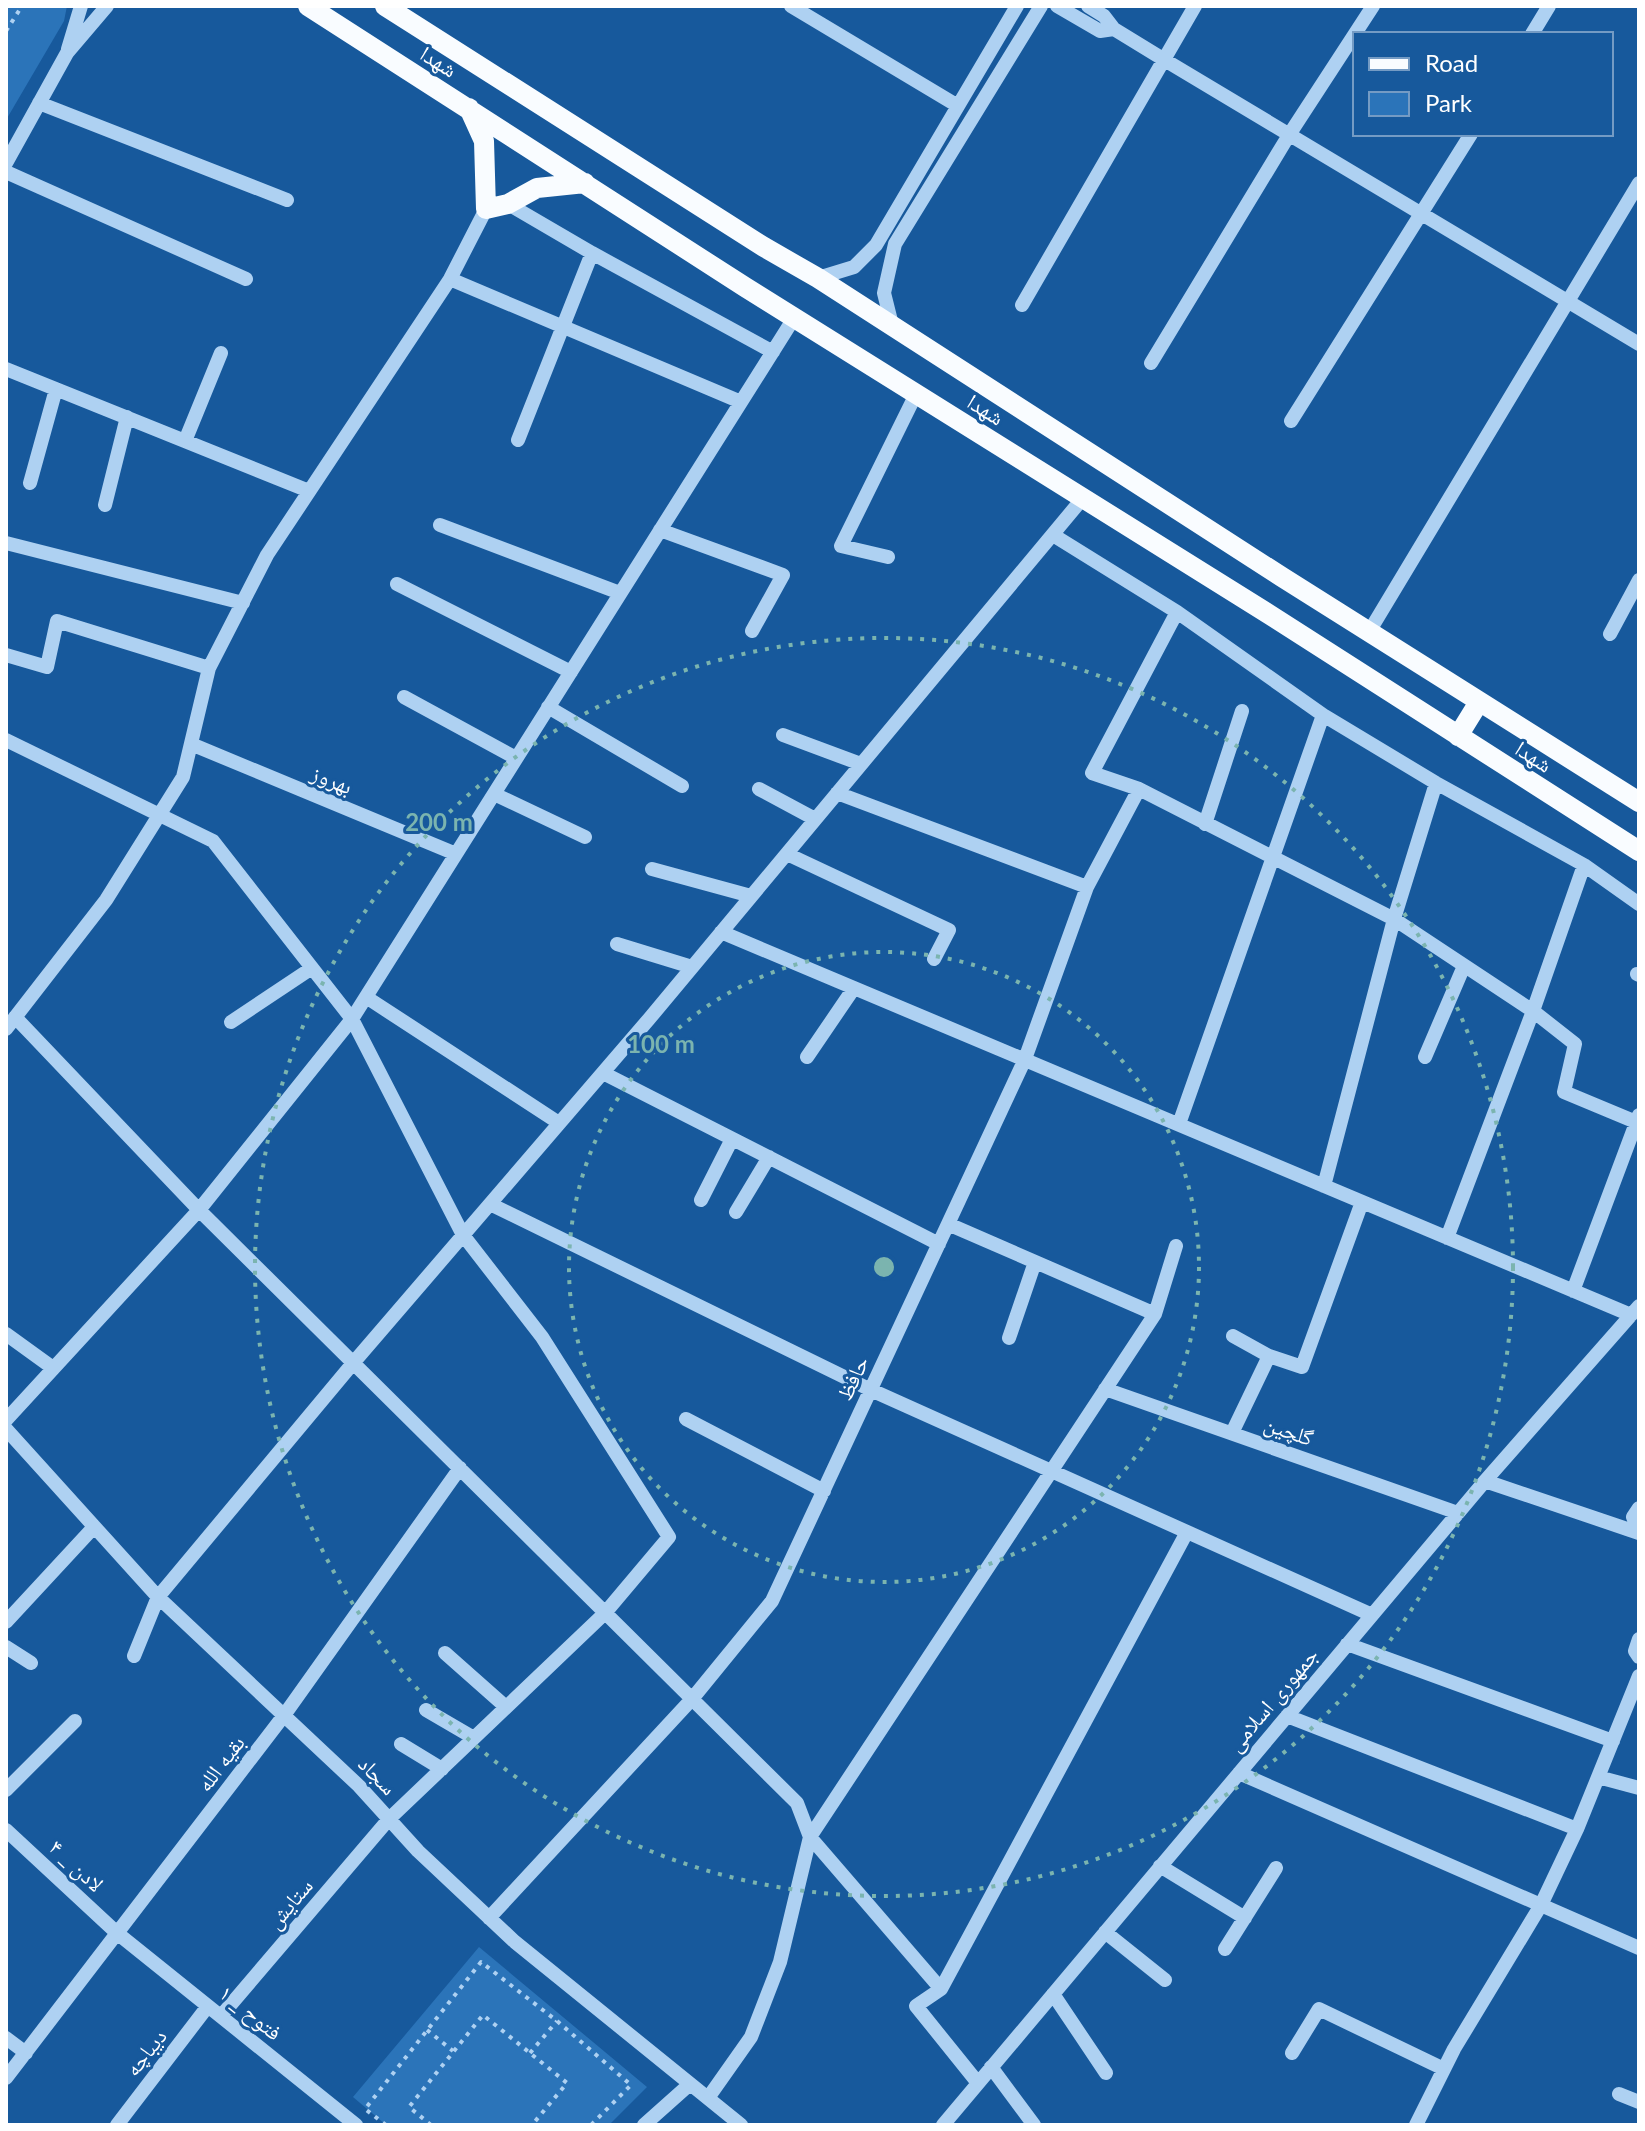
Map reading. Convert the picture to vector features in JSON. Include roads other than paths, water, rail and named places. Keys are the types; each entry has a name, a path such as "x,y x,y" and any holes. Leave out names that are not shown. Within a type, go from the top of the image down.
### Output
{"main road":[{"name":"شهدا","path":"308,6 794,318 1639,851"},
{"name":"شهدا","path":"385,6 818,278 1639,802"},
{"path":"469,108 484,141 486,209 508,204 537,188 585,183"},
{"path":"1458,736 1479,702"}],"street":[{"path":"67,53 81,6"},
{"path":"6,163 67,53 107,6"},
{"path":"791,6 808,10 958,106"},
{"path":"818,278 854,267 876,245 1017,6"},
{"path":"892,325 884,293 895,244 1041,6"},
{"path":"1057,6 1100,31 1114,29"},
{"path":"1088,6 1104,16 1114,29 1639,344"},
{"path":"1022,305 1195,6"},
{"path":"1356,32 1373,6"},
{"path":"1533,32 1549,6"},
{"path":"1151,363 1289,135 1353,37"},
{"path":"39,103 287,200"},
{"path":"947,125 963,133"},
{"path":"1291,421 1470,136"},
{"path":"6,172 246,279"},
{"path":"1369,632 1639,183"},
{"path":"508,204 773,352"},
{"path":"486,209 450,279 267,555 209,668 183,777 106,900 10,1023 797,1803 810,1837 941,1989"},
{"path":"518,440 592,253"},
{"path":"450,279 741,402"},
{"path":"6,1420 199,1210 352,1019 794,318"},
{"path":"185,441 221,353"},
{"path":"6,369 309,491"},
{"path":"30,483 56,389"},
{"path":"888,557 841,546 916,394"},
{"path":"105,505 127,417"},
{"path":"134,1656 158,1597 354,1362 603,1073 1083,498"},
{"path":"440,525 620,593"},
{"path":"660,530 783,575 752,631"},
{"path":"1053,535 1177,612 1323,715 1436,783 1584,865 1639,904"},
{"path":"6,543 243,603"},
{"path":"1610,634 1639,580"},
{"path":"397,584 571,672"},
{"path":"1177,612 1092,773 1139,789 1394,919 1533,1011 1575,1044 1564,1092 1638,1119 1573,1291"},
{"path":"6,655 47,667 57,621 209,668"},
{"path":"404,697 516,758"},
{"path":"548,707 682,786"},
{"path":"1205,824 1242,711"},
{"path":"1179,1124 1323,715"},
{"path":"783,735 861,764"},
{"path":"6,740 213,841 352,1019 463,1235"},
{"name":"بهروز","path":"191,744 456,854"},
{"path":"1324,1186 1394,919 1436,783"},
{"path":"759,789 815,819"},
{"name":"حافظ","path":"489,1918 692,1699 772,1601 1025,1059 1087,887 1139,789"},
{"path":"837,793 1087,887"},
{"path":"494,794 585,837"},
{"path":"787,854 949,930 934,959"},
{"path":"1447,1238 1533,1011 1584,865"},
{"path":"652,869 751,896"},
{"path":"721,932 1573,1291 1635,1311"},
{"path":"617,944 692,967"},
{"path":"1425,1057 1464,966"},
{"path":"231,1022 312,968"},
{"path":"807,1057 854,988"},
{"path":"366,997 559,1123"},
{"path":"603,1073 939,1244"},
{"path":"701,1200 732,1139"},
{"path":"736,1212 769,1157"},
{"path":"1233,1336 1269,1356 1302,1367 1362,1202"},
{"path":"490,1204 871,1390 1372,1615"},
{"path":"948,1224 1155,1314"},
{"name":"ستایش","path":"221,2016 389,1819 605,1613 669,1537 542,1337 463,1235"},
{"path":"708,2098 751,2037 780,1962 810,1837 1155,1314 1176,1246"},
{"path":"1009,1338 1035,1262"},
{"name":"جمهوری اسلامی","path":"943,2125 1485,1481 1635,1311"},
{"path":"6,1334 53,1368"},
{"path":"1232,1433 1269,1356"},
{"name":"گلچین","path":"1105,1389 1458,1513"},
{"path":"686,1419 824,1491"},
{"name":"سجاد","path":"6,1429 158,1597 359,1786 418,1851 515,1942 741,2125"},
{"name":"بقیه الله","path":"6,2078 285,1714 460,1468"},
{"path":"1485,1481 1639,1531"},
{"path":"1639,1508 1633,1517 1639,1531"},
{"path":"6,1622 94,1527"},
{"path":"978,2083 916,2006 941,1989 1187,1532"},
{"path":"1639,1639 1635,1651 1639,1657"},
{"path":"1347,1644 1613,1741"},
{"path":"6,1647 31,1663"},
{"path":"445,1653 506,1707"},
{"path":"1416,2125 1444,2069 1541,1905 1577,1829 1637,1686"},
{"path":"426,1710 474,1738"},
{"path":"1287,1716 1577,1829"},
{"path":"6,1790 75,1721"},
{"path":"401,1744 442,1769"},
{"path":"1239,1773 1639,1948"},
{"path":"1598,1777 1639,1788"},
{"name":"لادن _ ۴","path":"6,1830 117,1933"},
{"path":"1160,1866 1245,1918"},
{"path":"1225,1949 1276,1868"},
{"path":"1105,1932 1165,1980"},
{"name":"فتوح _ ۱","path":"117,1933 349,2123"},
{"path":"1053,1994 1106,2073"},
{"name":"دیباچه","path":"117,2125 208,2006"},
{"path":"1292,2053 1319,2009 1444,2069"},
{"path":"6,2038 26,2053"},
{"path":"991,2067 1034,2125"},
{"path":"644,2125 690,2084"},
{"path":"1619,2094 1639,2102"}]}
